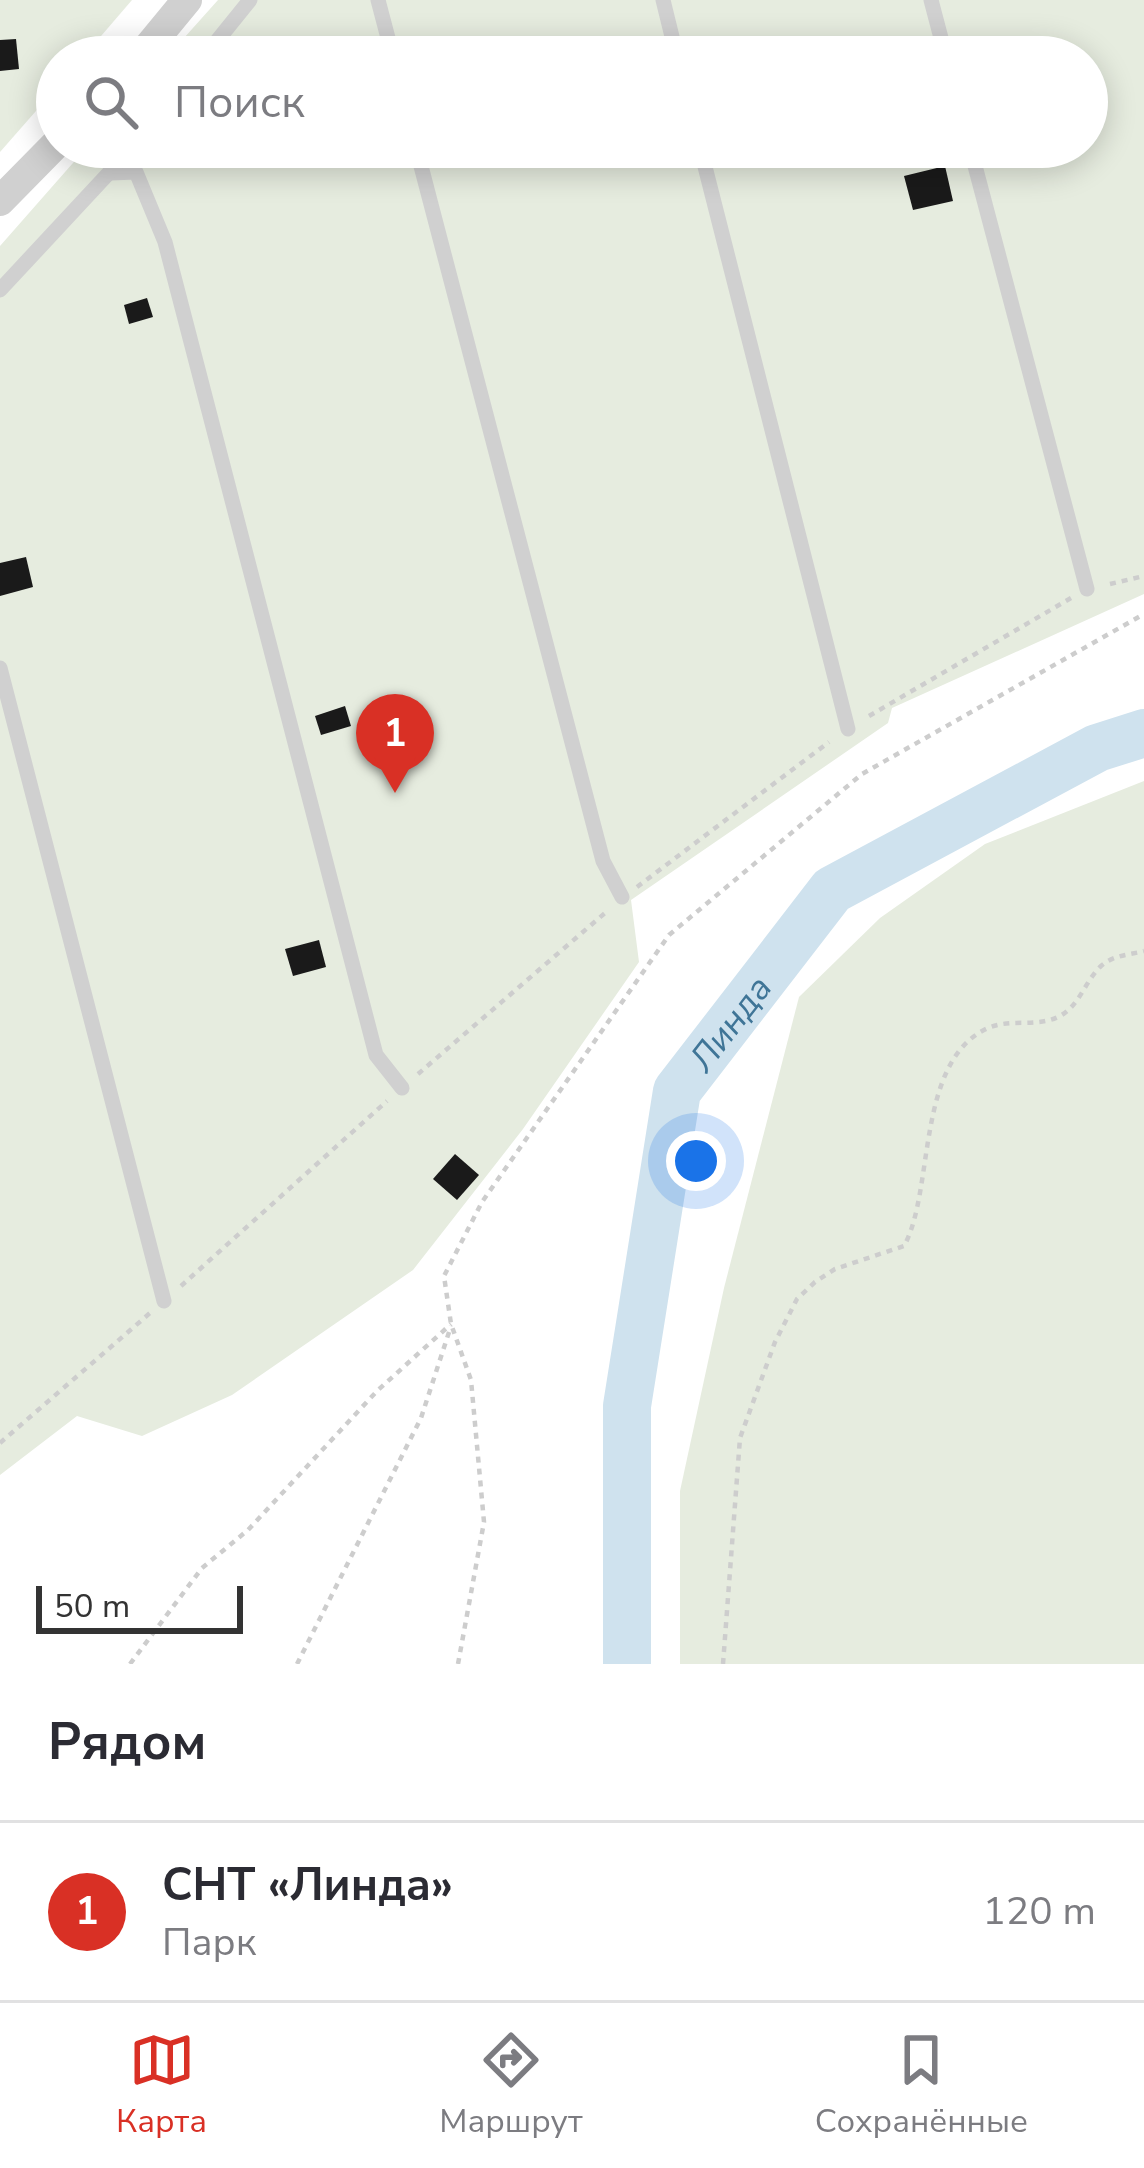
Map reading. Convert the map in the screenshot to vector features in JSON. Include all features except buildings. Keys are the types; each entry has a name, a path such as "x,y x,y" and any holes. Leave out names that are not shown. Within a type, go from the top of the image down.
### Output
{"street":[{"path":"158,36 188,0"},
{"path":"0,201 36,164"}],"lane":[{"path":"221,36 250,0"},
{"path":"378,0 387,36"},
{"path":"663,0 672,36"},
{"path":"931,0 940,36"},
{"path":"0,290 116,168"},
{"path":"422,168 603,861 622,898"},
{"path":"705,168 848,728"},
{"path":"976,168 1087,589"},
{"path":"112,173 136,172 165,242 376,1054 402,1088"},
{"path":"0,668 164,1301"}],"path":[{"path":"0,1443 622,898 848,728 1087,589 1144,576"},
{"path":"458,1664 484,1522 472,1380 451,1324 444,1276 482,1202 669,935 862,773 1144,614"},
{"path":"723,1664 740,1438 775,1342 797,1299 835,1269 904,1246 914,1225 922,1158 942,1083 979,1035 988,1028 1032,1025 1067,1012 1100,967 1144,951"},
{"path":"130,1664 202,1568 248,1530 377,1391 451,1324"},
{"path":"296,1664 421,1418 451,1324"}],"shaded area":[{"path":"0,0 132,0 101,36 36,36 36,111 0,152"},
{"path":"218,0 1144,0 1144,594 892,708 888,723 631,900 639,962 523,1129 413,1270 232,1395 142,1436 77,1416 0,1475 0,246 69,168 1108,168 1108,36 186,36"},
{"path":"1144,781 1144,1664 680,1664 680,1491 724,1288 799,997 880,918 985,844"}],"waterway":[{"name":"Линда","path":"627,1664 627,1406 677,1091 832,890 1097,748 1144,733"}],"place":[{"name":"СНТ «Линда»","path":"395,793"}]}
